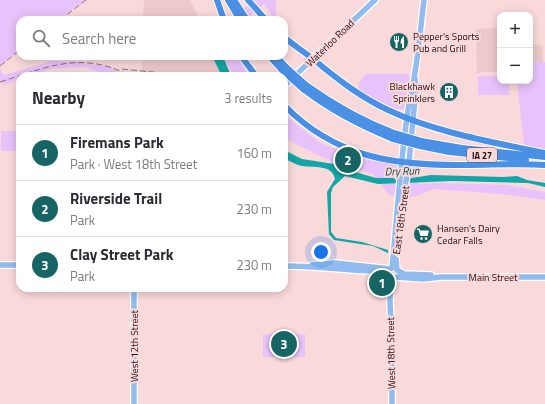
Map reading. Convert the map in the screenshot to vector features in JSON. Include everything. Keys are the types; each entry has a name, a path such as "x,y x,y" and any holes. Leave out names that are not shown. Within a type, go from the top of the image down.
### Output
{"highway":[{"path":"217,0 223,16"},
{"path":"228,0 238,16"},
{"path":"234,0 244,16"},
{"path":"248,0 262,16"},
{"path":"288,40 331,74 368,100 387,110 443,130 489,143 545,153"},
{"path":"244,60 253,72"},
{"name":"IA 27","path":"274,60 288,72"},
{"name":"IA 27","path":"278,60 284,69"},
{"name":"IA 27","path":"288,72 305,87 349,113 394,136 455,152 545,164"},
{"path":"288,108 312,129 339,145 370,156 406,162 452,165 519,163 545,164"},
{"name":"IA 27","path":"420,144 545,157"}],"main road":[{"name":"Waterloo Road","path":"288,82 375,0"},
{"name":"East 18th Street","path":"402,191 407,173 407,118 411,88 415,74 424,0"},
{"name":"East 18th Street","path":"394,269 402,191 401,173 406,162 413,120 416,89 415,74"},
{"name":"Main Street","path":"288,266 336,263 394,269 404,274 441,277"},
{"path":"0,265 16,265"},
{"name":"Main Street","path":"306,266 371,271 388,275"},
{"path":"394,269 398,274 396,278 392,279 388,275 388,271 394,269"},
{"name":"West 18th Street","path":"388,275 392,334 392,404"},
{"name":"Main Street","path":"396,278 545,277"},
{"name":"West 18th Street","path":"391,302 393,282 396,278"},
{"name":"West 12th Street","path":"134,292 134,404"}],"shaded area":[{"path":"0,0 85,0 64,16 16,16 16,53 0,66"},
{"path":"144,0 190,0 197,14 197,16 143,16"},
{"path":"254,0 276,0 276,16 272,16 264,4 250,16 235,16"},
{"path":"497,28 497,72 482,72 477,74 476,29"},
{"path":"533,44 543,46 543,62 533,62"},
{"path":"142,60 215,60 221,72 144,72"},
{"path":"226,60 239,60 247,72 231,72"},
{"path":"51,61 79,62 111,67 117,72 101,72 84,67 51,69 42,72 16,72 16,80 4,85 0,80 0,69 4,75"},
{"path":"533,62 545,62 545,151 524,147 517,84 533,84"},
{"path":"366,74 409,74 410,78 405,109 394,110 358,90 360,81"},
{"path":"478,76 497,76 497,84 509,84 509,95 478,95"},
{"path":"288,118 321,143 357,158 393,164 420,166 418,184 437,183 507,185 545,192 545,200 500,194 435,189 412,197 389,195 373,174 332,162 288,140"},
{"path":"1,131 16,131 16,151 1,151"},
{"path":"263,334 305,334 305,357 263,357"}],"water":[{"path":"214,60 225,60 229,72 220,72"},
{"path":"288,152 302,159 334,164 348,170 376,178 412,178 431,175 517,176 527,180 545,183 545,187 528,183 453,181 378,184 345,176 333,187 331,193 331,232 336,238 362,242 388,250 388,253 373,246 334,240 329,234 327,192 335,179 333,174 326,169 302,166 288,160"}],"railway":[{"path":"65,16 86,0"},
{"path":"0,66 16,53"},
{"path":"31,72 65,64 81,63 96,64 113,68 122,72"},
{"path":"122,69 152,72"},
{"path":"0,82 16,77"}],"place":[{"name":"Pepper's Sports Pub and Grill","path":"399,42"},
{"name":"Blackhawk Sprinklers","path":"449,92"},
{"name":"Riverside Trail","path":"348,160"},
{"name":"Hansen's Dairy Cedar Falls","path":"423,234"},
{"name":"Firemans Park","path":"382,283"},
{"name":"Clay Street Park","path":"284,344"}],"water label":[{"name":"Dry Run","path":"402,171"}]}
